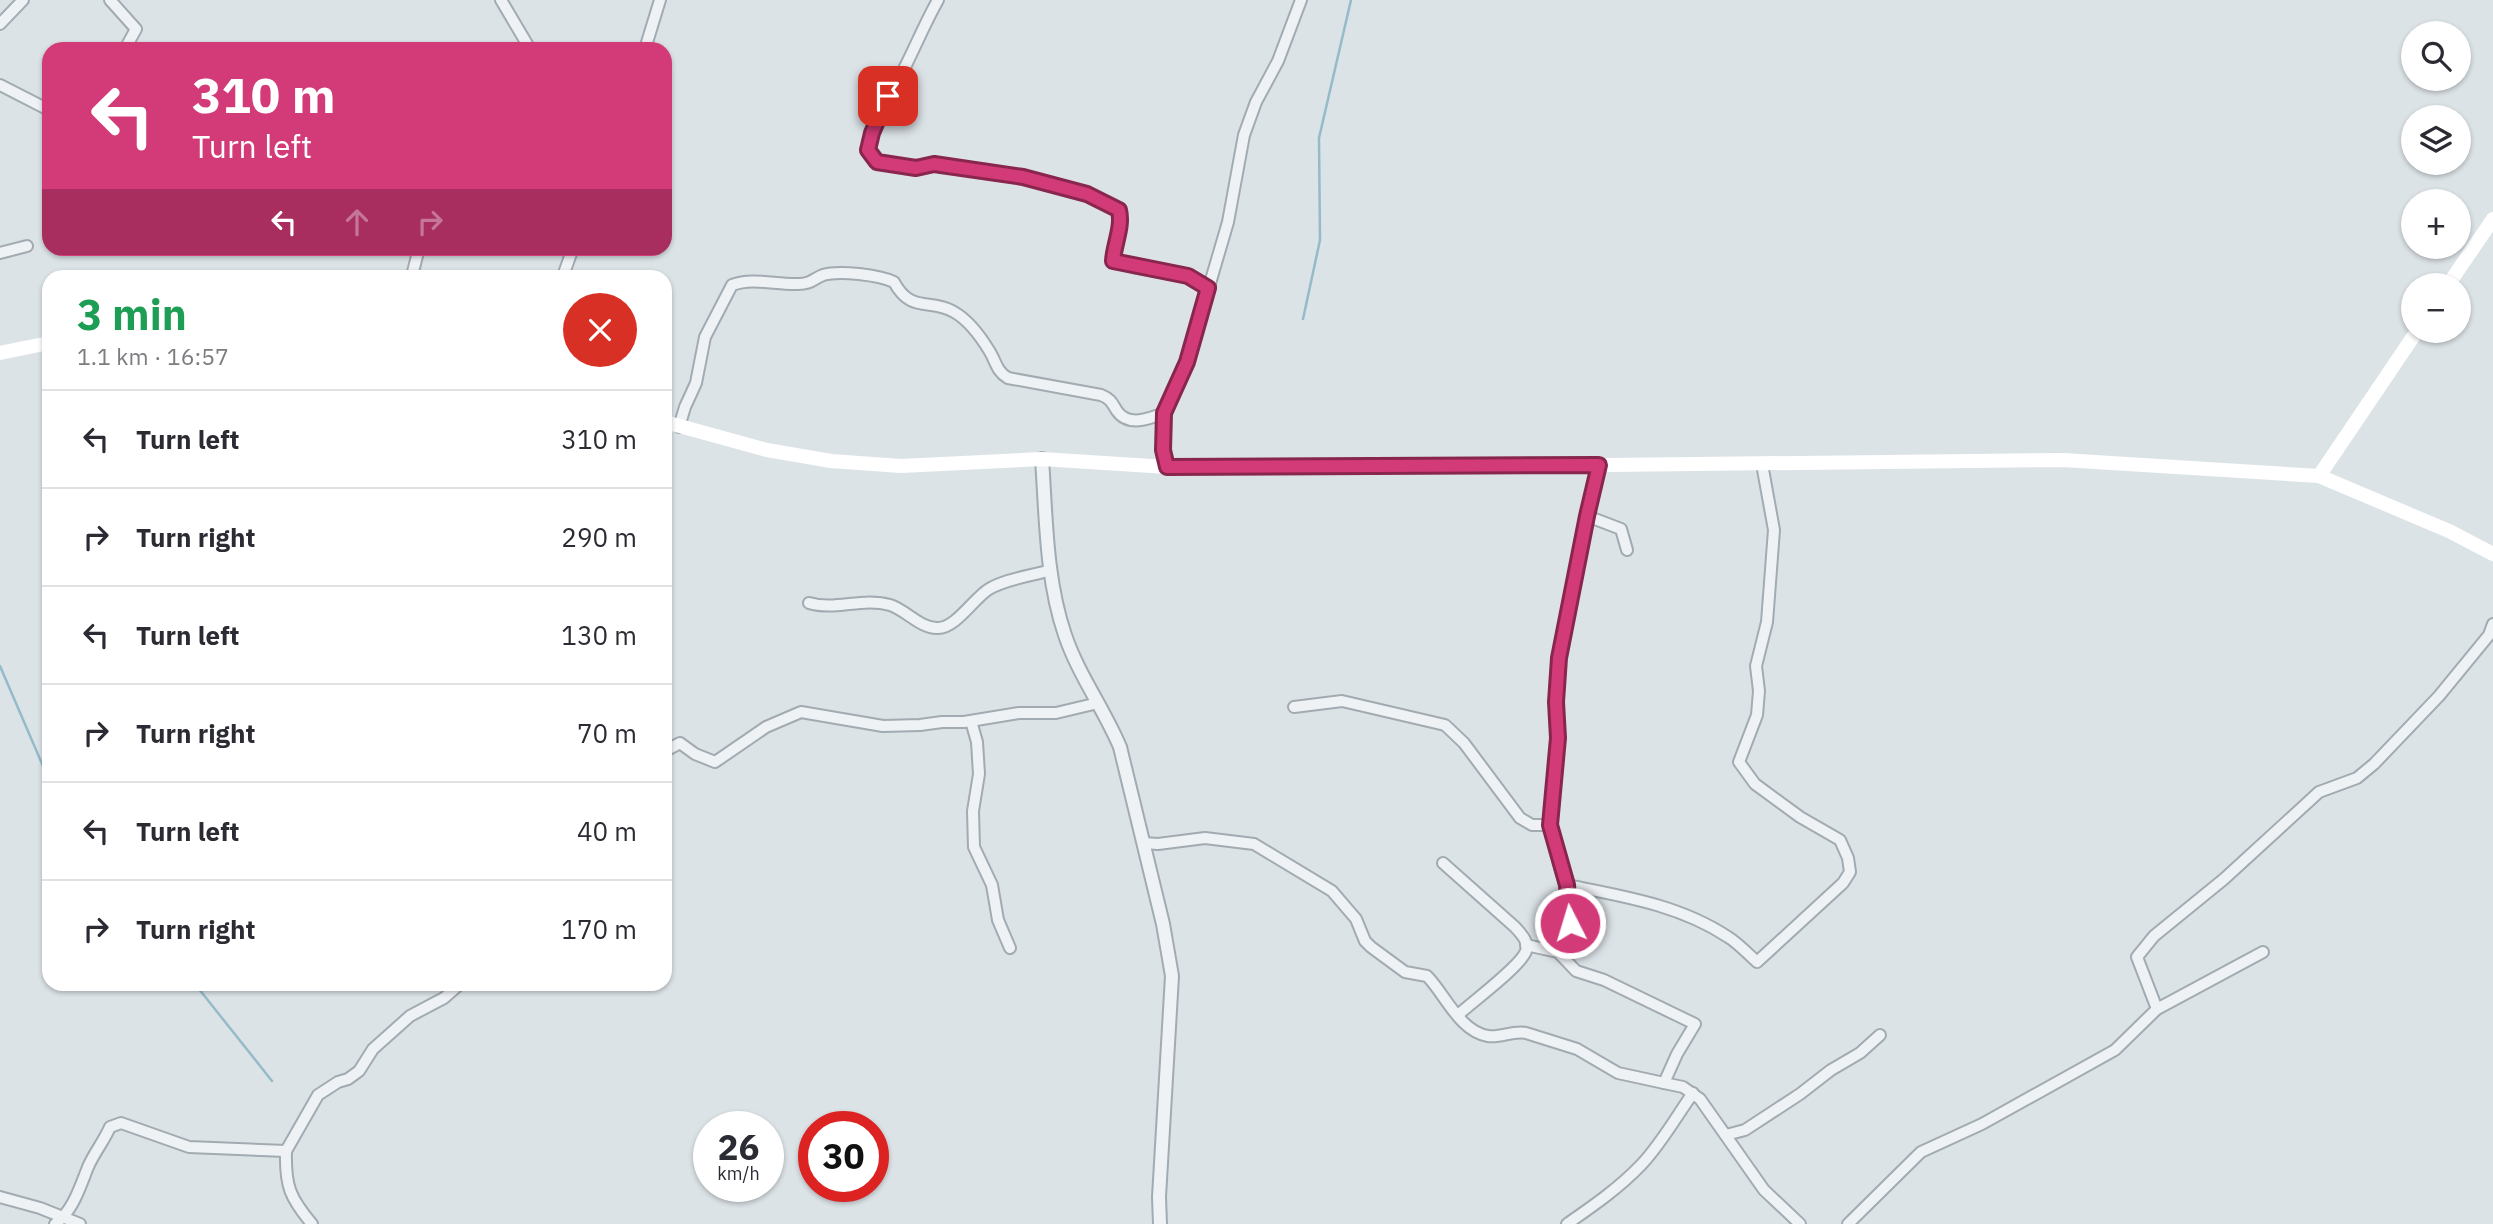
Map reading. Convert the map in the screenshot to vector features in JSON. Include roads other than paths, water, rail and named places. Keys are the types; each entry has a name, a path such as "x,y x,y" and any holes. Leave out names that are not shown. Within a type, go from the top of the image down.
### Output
{"main road":[{"path":"2456,273 2493,219"},
{"path":"2319,476 2409,343"},
{"path":"0,353 42,344"},
{"path":"672,425 767,450 831,461 901,466 1042,459 1167,467 2063,460 2319,476 2449,531 2493,554"}],"street":[{"path":"0,24 23,0"},
{"path":"110,0 136,29 129,42"},
{"path":"501,0 526,42"},
{"path":"647,42 660,0"},
{"path":"939,0 888,96 872,133 868,150 877,162 916,168 934,164 1023,177 1087,194 1119,210 1122,221 1114,241 1113,261 1188,276 1208,288"},
{"path":"1167,467 1163,450 1164,413 1187,362 1228,222 1244,135 1256,102 1278,61 1301,0"},
{"path":"0,85 42,106"},
{"path":"0,253 27,246"},
{"path":"672,425 685,407 696,383 705,337 732,285 742,281 811,283 824,275 866,274 894,282 903,296 922,305 952,310 976,331 999,372 1008,378 1101,395 1112,401 1123,418 1135,421 1164,413"},
{"path":"1042,459 1051,570 1065,636 1098,703 1109,719 1120,747 1163,924 1172,976 1159,1197 1160,1224"},
{"path":"1567,885 1647,900 1729,937 1757,962 1810,915 1843,883 1850,872 1848,858 1840,840 1800,817 1755,784 1740,762 1757,715 1759,691 1756,666 1767,622 1774,530 1762,464"},
{"path":"1558,952 1570,923 1567,885 1550,825 1558,738 1556,702 1559,658 1599,465"},
{"path":"1587,516 1621,529 1627,550"},
{"path":"809,603 829,607 852,602 891,605 929,627 940,629 957,619 989,589 1005,581 1027,578 1051,570"},
{"path":"2157,1009 2137,957 2154,936 2224,879 2319,792 2357,778 2374,764 2439,696 2490,635 2493,624"},
{"path":"1294,707 1342,701 1445,724 1464,743 1520,818 1532,825 1550,825"},
{"path":"672,747 680,743 695,754 715,762 766,727 801,712 883,726 920,725 971,721 1019,713 1056,713 1098,703"},
{"path":"971,721 977,741 979,774 973,810 974,846 992,885 998,920 1010,948"},
{"path":"1143,843 1158,844 1205,838 1254,844 1332,891 1356,919 1364,941 1405,972 1427,976 1458,1015 1475,1031 1494,1036 1519,1031 1577,1049 1618,1073 1683,1087 1700,1098 1764,1190 1800,1224"},
{"path":"1443,863 1515,927 1524,937 1526,944 1521,958 1458,1015"},
{"path":"1526,944 1558,952 1576,971 1604,980 1695,1024 1664,1083"},
{"path":"1848,1224 1921,1152 1982,1124 2115,1049 2157,1009 2263,952"},
{"path":"312,1224 294,1200 287,1185 286,1151 318,1095 359,1071 373,1049 410,1016 452,991"},
{"path":"1726,1135 1745,1130 1860,1053 1880,1035"},
{"path":"1567,1224 1619,1186 1640,1165 1693,1093"},
{"path":"55,1224 65,1217 110,1127 121,1123 189,1147 286,1151"},
{"path":"0,1197 80,1224"}],"waterway":[{"path":"1303,319 1320,240 1319,138 1351,0"},
{"path":"0,666 42,764"},
{"path":"201,991 272,1081"}]}
